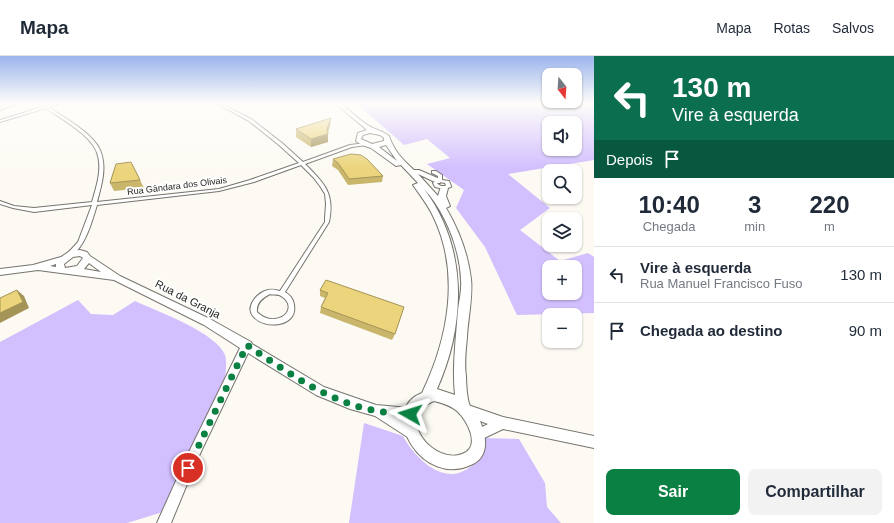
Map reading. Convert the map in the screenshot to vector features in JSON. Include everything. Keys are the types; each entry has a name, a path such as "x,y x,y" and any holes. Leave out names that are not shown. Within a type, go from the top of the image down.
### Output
{"main road":[{"path":"355,125 359,137 394,162 424,193 439,219 450,250 454,284 449,336 440,369 427,396"},
{"path":"362,125 387,137 387,142 399,159 429,189 450,222"},
{"path":"359,137 374,131"},
{"path":"369,145 380,145 387,142"},
{"path":"399,159 423,174 439,180"},
{"path":"444,188 442,196 462,256 466,280 459,372 465,409 475,423 478,435 478,444 471,457 465,461 448,463 440,461 427,453 417,443 413,434 410,414 416,402 427,396 445,396 465,409 503,423 594,442"},
{"path":"33,268 77,253 86,256 85,264 72,271"},
{"name":"Rua da Granja","path":"86,256 117,278 207,322 247,345 320,391 350,403 376,411"},
{"path":"0,272 33,268 61,269 60,264 66,257"},
{"name":"Rua da Granja","path":"61,269 117,278"},
{"path":"164,523 193,456 247,345"},
{"path":"376,411 410,414"},
{"path":"376,411 413,434"},
{"path":"478,435 503,423"}],"street":[{"path":"66,257 81,242 102,174 101,153 86,136 71,125"},
{"path":"256,125 302,163 323,186 327,194 329,212 327,222 282,293"},
{"name":"Rua Gândara dos Olivais","path":"351,146 359,137"},
{"name":"Rua Gândara dos Olivais","path":"0,202 14,207 34,210 219,190 252,181 351,146 369,145"},
{"path":"434,172 440,176 435,185 444,188"},
{"path":"81,242 86,256"},
{"path":"269,292 282,293 292,305 292,310 286,319 281,322 268,323 257,318 253,308 258,298 269,292"}],"shaded area":[{"path":"381,125 542,125 542,156 582,156 582,125 594,125 594,160 569,164 542,164 542,168 508,174 542,202 542,204 545,204 550,208 542,212 542,214 520,230 542,247 542,252 548,252 559,260 542,260 542,300 582,300 582,260 564,260 588,253 594,257 594,313 582,313 582,308 542,308 542,314 517,315 485,247 456,208 464,190 427,164 450,158 427,139 404,145"},
{"path":"78,300 91,314 113,315 135,301 199,331 210,338 225,355 225,377 163,512 127,523 0,523 0,342"},
{"path":"364,423 403,436 417,456 430,467 438,471 453,474 463,471 478,461 484,438 519,439 545,483 547,507 561,523 349,523"}],"building":[{"path":"309,125 329,125 327,129 328,134 311,139 296,129"},
{"path":"351,154 361,155 367,159 383,176 349,179 338,163 333,159"},
{"path":"131,162 140,180 110,183 116,164"},
{"path":"326,280 404,307 395,334 321,307 328,293 320,290"},
{"path":"17,290 23,302 0,313 0,298"}],"route":[{"path":"188,468 247,345 310,385 330,395 376,411 410,414"}]}
